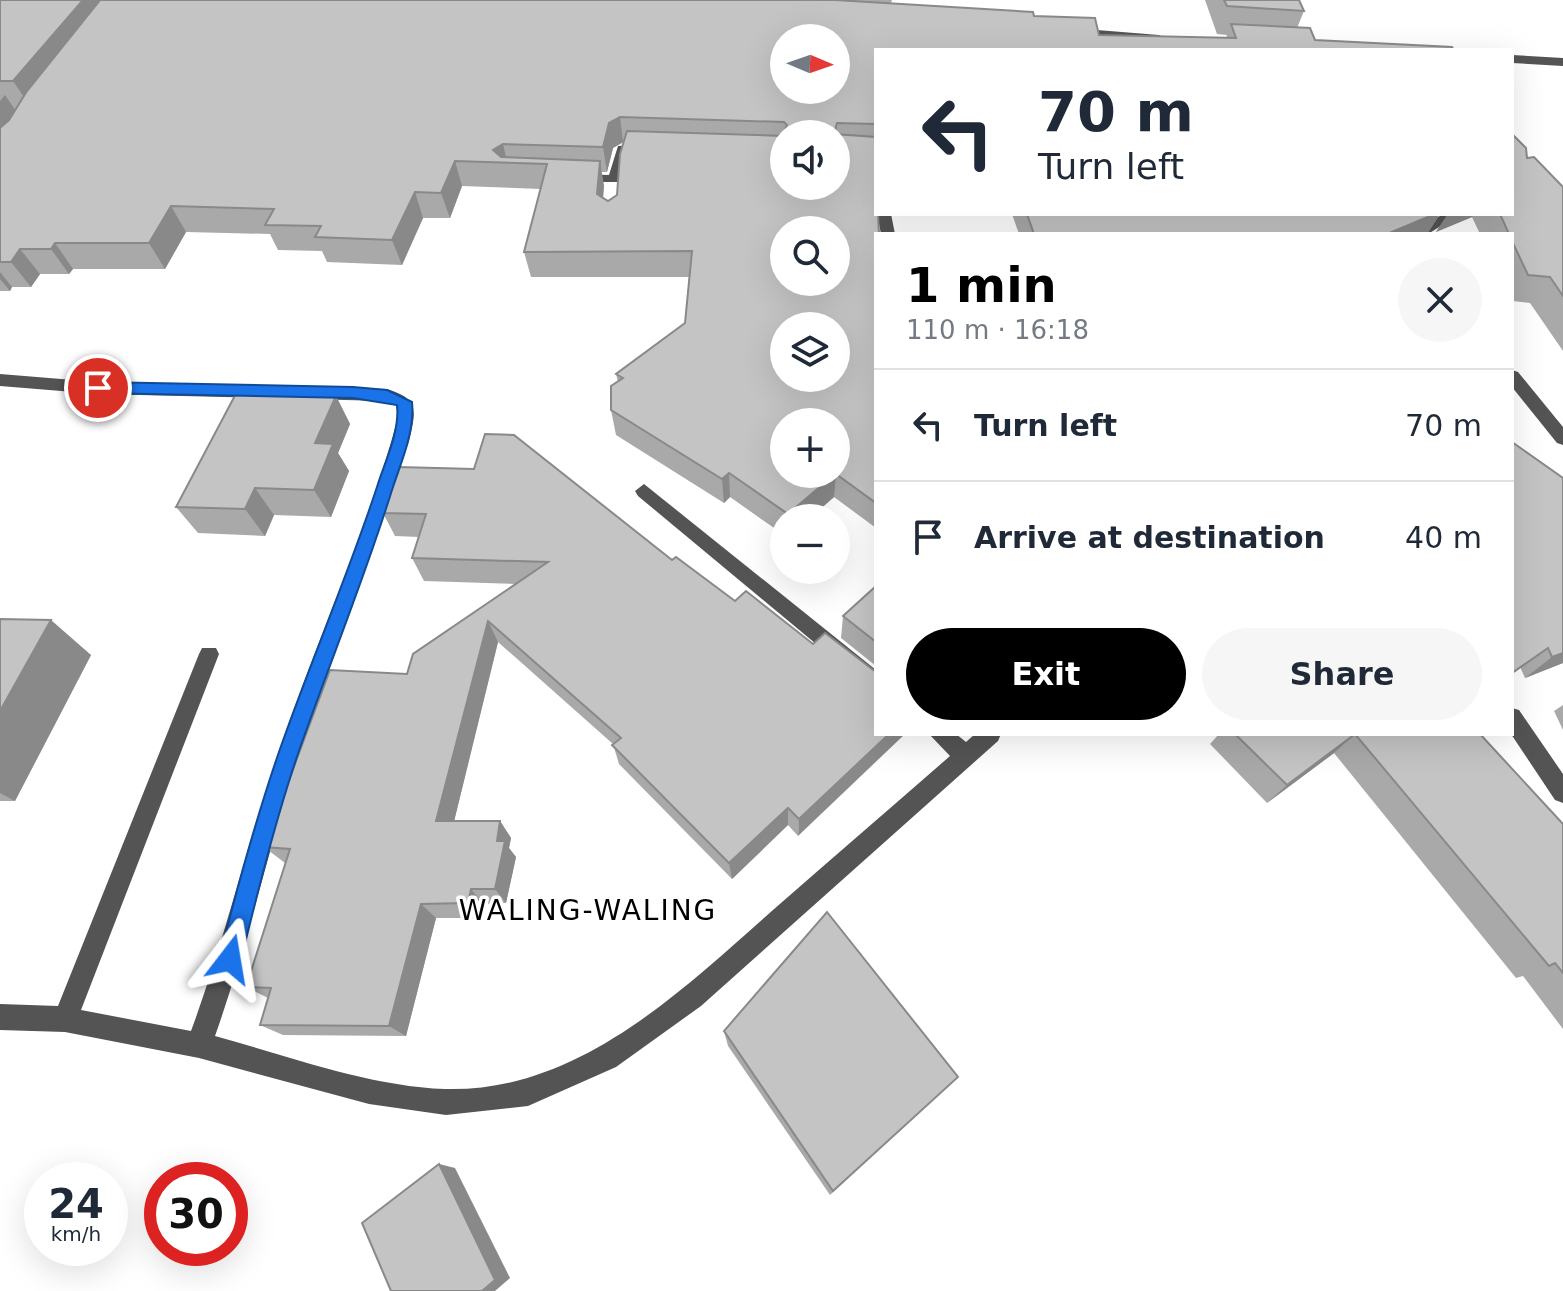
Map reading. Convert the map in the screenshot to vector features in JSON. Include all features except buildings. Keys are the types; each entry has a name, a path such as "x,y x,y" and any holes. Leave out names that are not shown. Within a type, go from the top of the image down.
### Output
{"street":[{"path":"1063,30 1166,38"},
{"path":"1514,59 1563,62"},
{"path":"563,178 614,186 623,149 652,150"},
{"path":"1422,232 1450,216"},
{"path":"1514,378 1563,439"},
{"path":"0,380 98,388 353,393 387,395 404,402 406,417 400,441 345,604 290,749 256,856 230,959 199,1045"},
{"path":"644,491 874,680"},
{"path":"65,1019 209,654"},
{"path":"1514,720 1563,793"},
{"path":"942,736 964,754"},
{"path":"0,1017 65,1019 199,1045 369,1091 446,1102 528,1093 607,1058 692,997 987,736"}],"district":[{"name":"WALING-WALING","path":"588,910"}],"route":[{"path":"98,388 353,393 387,395 404,402 406,417 400,441 334,633 290,749 256,856 230,959"}]}
